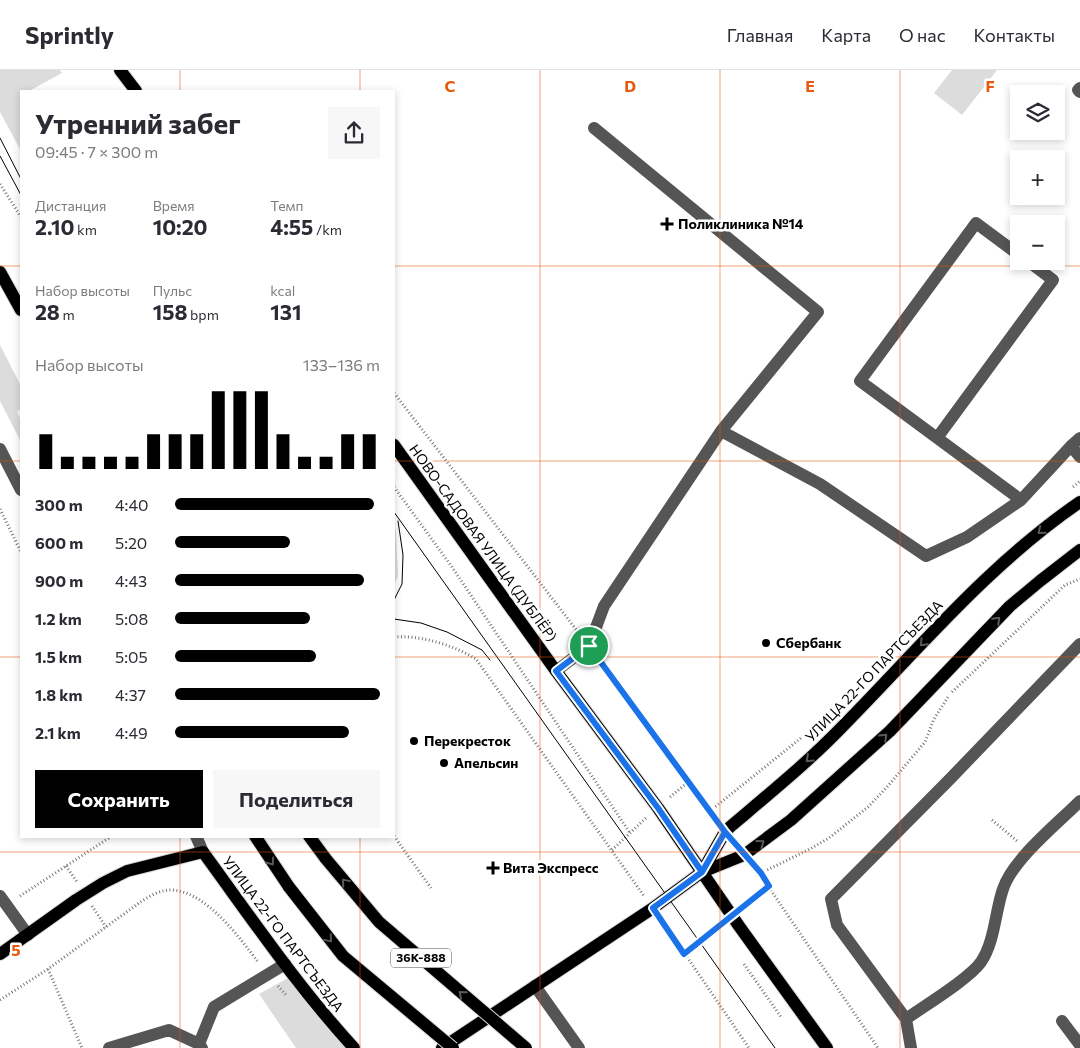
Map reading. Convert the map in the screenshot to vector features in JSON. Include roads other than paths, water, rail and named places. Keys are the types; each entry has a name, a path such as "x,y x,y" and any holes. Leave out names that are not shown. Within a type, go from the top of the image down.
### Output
{"main road":[{"path":"120,70 135,90"},
{"path":"0,272 20,308"},
{"name":"НОВО-САДОВАЯ УЛИЦА (ДУБЛЁР)","path":"395,446 556,671 658,808 827,1048"},
{"name":"УЛИЦА 22-ГО ПАРТСЪЕЗДА","path":"702,872 725,832 809,760 1000,565 1080,502"},
{"name":"УЛИЦА 22-ГО ПАРТСЪЕЗДА","path":"442,1048 653,908 702,872 744,855 791,820 860,760 890,731 1010,606 1080,550"},
{"path":"256,838 289,887 343,956 454,1048"},
{"name":"36К-888","path":"311,838 379,922 526,1048"},
{"name":"УЛИЦА 22-ГО ПАРТСЪЕЗДА","path":"0,954 103,883 127,871 203,852 285,964 354,1048"}],"street":[{"path":"556,671 589,646 604,606 721,431 818,312 594,128"},
{"path":"1010,248 976,223 860,381 1021,500"},
{"path":"937,438 1053,280 1040,270"},
{"path":"721,431 820,484 926,556 967,536 1021,500 1075,442 1080,457"},
{"path":"0,449 20,488"},
{"path":"911,1048 906,1019 837,925 831,899 1080,644"},
{"path":"906,1019 967,975 980,962 987,949 1003,888 1014,868 1080,801"},
{"path":"197,838 203,852"},
{"path":"3,900 28,935"},
{"path":"109,1048 168,1030 200,1046 214,1007 285,964"},
{"path":"535,986 579,1048"},
{"path":"1062,1021 1080,1045"}],"tram line":[{"path":"0,138 20,177"},
{"path":"0,156 20,193"},
{"path":"395,513 775,1048"},
{"path":"395,598 402,584 403,555 398,521"},
{"path":"395,619 421,623 447,632 482,650 490,660"}],"place":[{"name":"Поликлиника №14","path":"667,224"},
{"name":"Сбербанк","path":"766,643"},
{"name":"Перекресток","path":"414,741"},
{"name":"Апельсин","path":"444,763"},
{"name":"Вита Экспресс","path":"493,868"}]}
